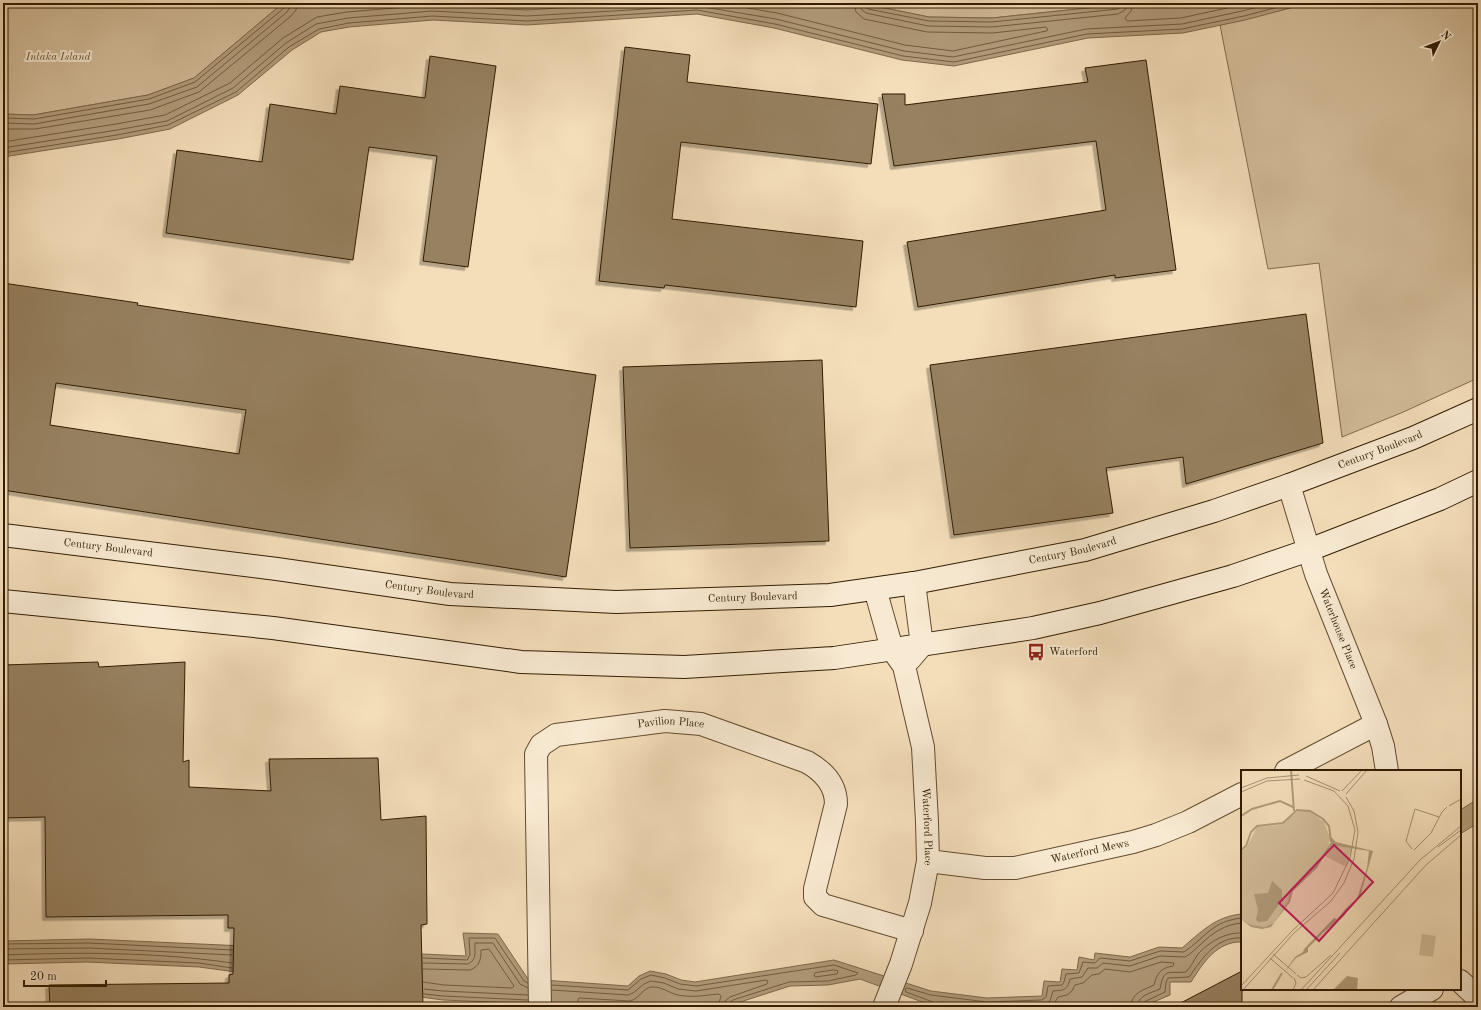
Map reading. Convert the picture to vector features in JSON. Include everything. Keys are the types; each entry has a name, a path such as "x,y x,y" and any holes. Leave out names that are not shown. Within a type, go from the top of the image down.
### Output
{"main road":[{"name":"Century Boulevard","path":"3,536 277,569 450,594 616,602 830,595 914,583 1085,550 1214,511 1289,486 1413,438 1478,409"},
{"path":"3,601 273,628 521,662 684,667 834,658 898,658 922,645 1033,628 1100,613 1233,576 1309,550 1440,499 1478,481"},
{"name":"Waterhouse Place","path":"1289,486 1309,550 1330,609 1376,724 1383,746 1387,770"},
{"path":"914,583 922,645"},
{"name":"Waterford Place","path":"875,589 898,658 922,747 927,822 928,861 920,903 912,932 886,1002"},
{"name":"Pavilion Place","path":"540,1007 536,754 541,745 556,736 665,721 701,724 807,762 819,768 828,778 836,798 836,804 815,889 815,897 823,905 912,932"},
{"path":"1288,770 1376,724"},
{"name":"Waterford Mews","path":"928,861 985,868 1015,868 1133,842 1156,835 1188,822 1241,795"},
{"path":"1461,982 1478,998"},
{"path":"1401,1007 1430,990"}],"green space":[{"name":"Intaka Island","path":"3,3 283,3 194,78 148,95 33,115 3,114"},
{"path":"860,3 1135,3 992,18 929,17"},
{"path":"1309,3 1478,3 1478,378 1401,413 1342,437 1319,263 1268,269 1220,25"}],"water":[{"path":"283,3 860,3 929,17 992,18 1135,3 1309,3 1245,20 1183,33 1088,38 954,66 902,60 774,28 697,14 527,25 433,20 349,27 321,32 292,50 238,95 170,129 118,139 3,157 3,114 33,115 148,95 194,78"},
{"path":"1478,799 1478,823 1461,833 1461,809"},
{"path":"1241,914 1241,942 1225,945 1218,949 1206,961 1191,982 1170,982 1170,995 1142,1007 936,1007 860,979 828,985 790,986 734,1004 730,1007 614,1007 443,1000 199,967 87,962 3,964 3,941 89,939 466,956 463,933 498,934 528,979 628,986 639,976 650,971 666,974 681,980 695,982 834,960 931,991 987,998 1042,996 1044,981 1060,982 1062,969 1077,970 1079,957 1094,960 1095,953 1130,957 1159,947 1182,948 1209,926 1217,921 1233,915"}],"building":[{"path":"625,47 690,55 687,82 878,104 871,164 681,142 672,219 863,241 856,307 665,285 664,288 599,281"},
{"path":"430,56 496,66 468,267 423,261 437,156 369,147 353,260 166,233 177,150 262,162 270,104 336,114 340,86 425,98"},
{"path":"1146,60 1176,270 1115,278 1115,275 918,307 907,242 1106,210 1096,141 894,166 882,94 905,94 905,105 1088,82 1085,68"},
{"path":"3,283 596,375 566,577 3,490","holes":["56,383 246,410 239,454 50,425"]},
{"path":"1306,314 1323,443 1186,484 1183,457 1106,468 1113,513 954,535 930,365"},
{"path":"822,360 829,541 630,548 623,367"},
{"path":"98,662 99,667 185,662 183,762 189,760 189,787 271,791 269,759 378,758 381,820 426,816 427,924 421,925 423,1007 50,1007 49,985 229,983 229,975 233,974 234,928 228,928 228,915 46,917 45,817 3,818 3,665"},
{"path":"1241,972 1242,1007 1173,1007"}],"place":[{"name":"Waterford","path":"1036,652"}]}
